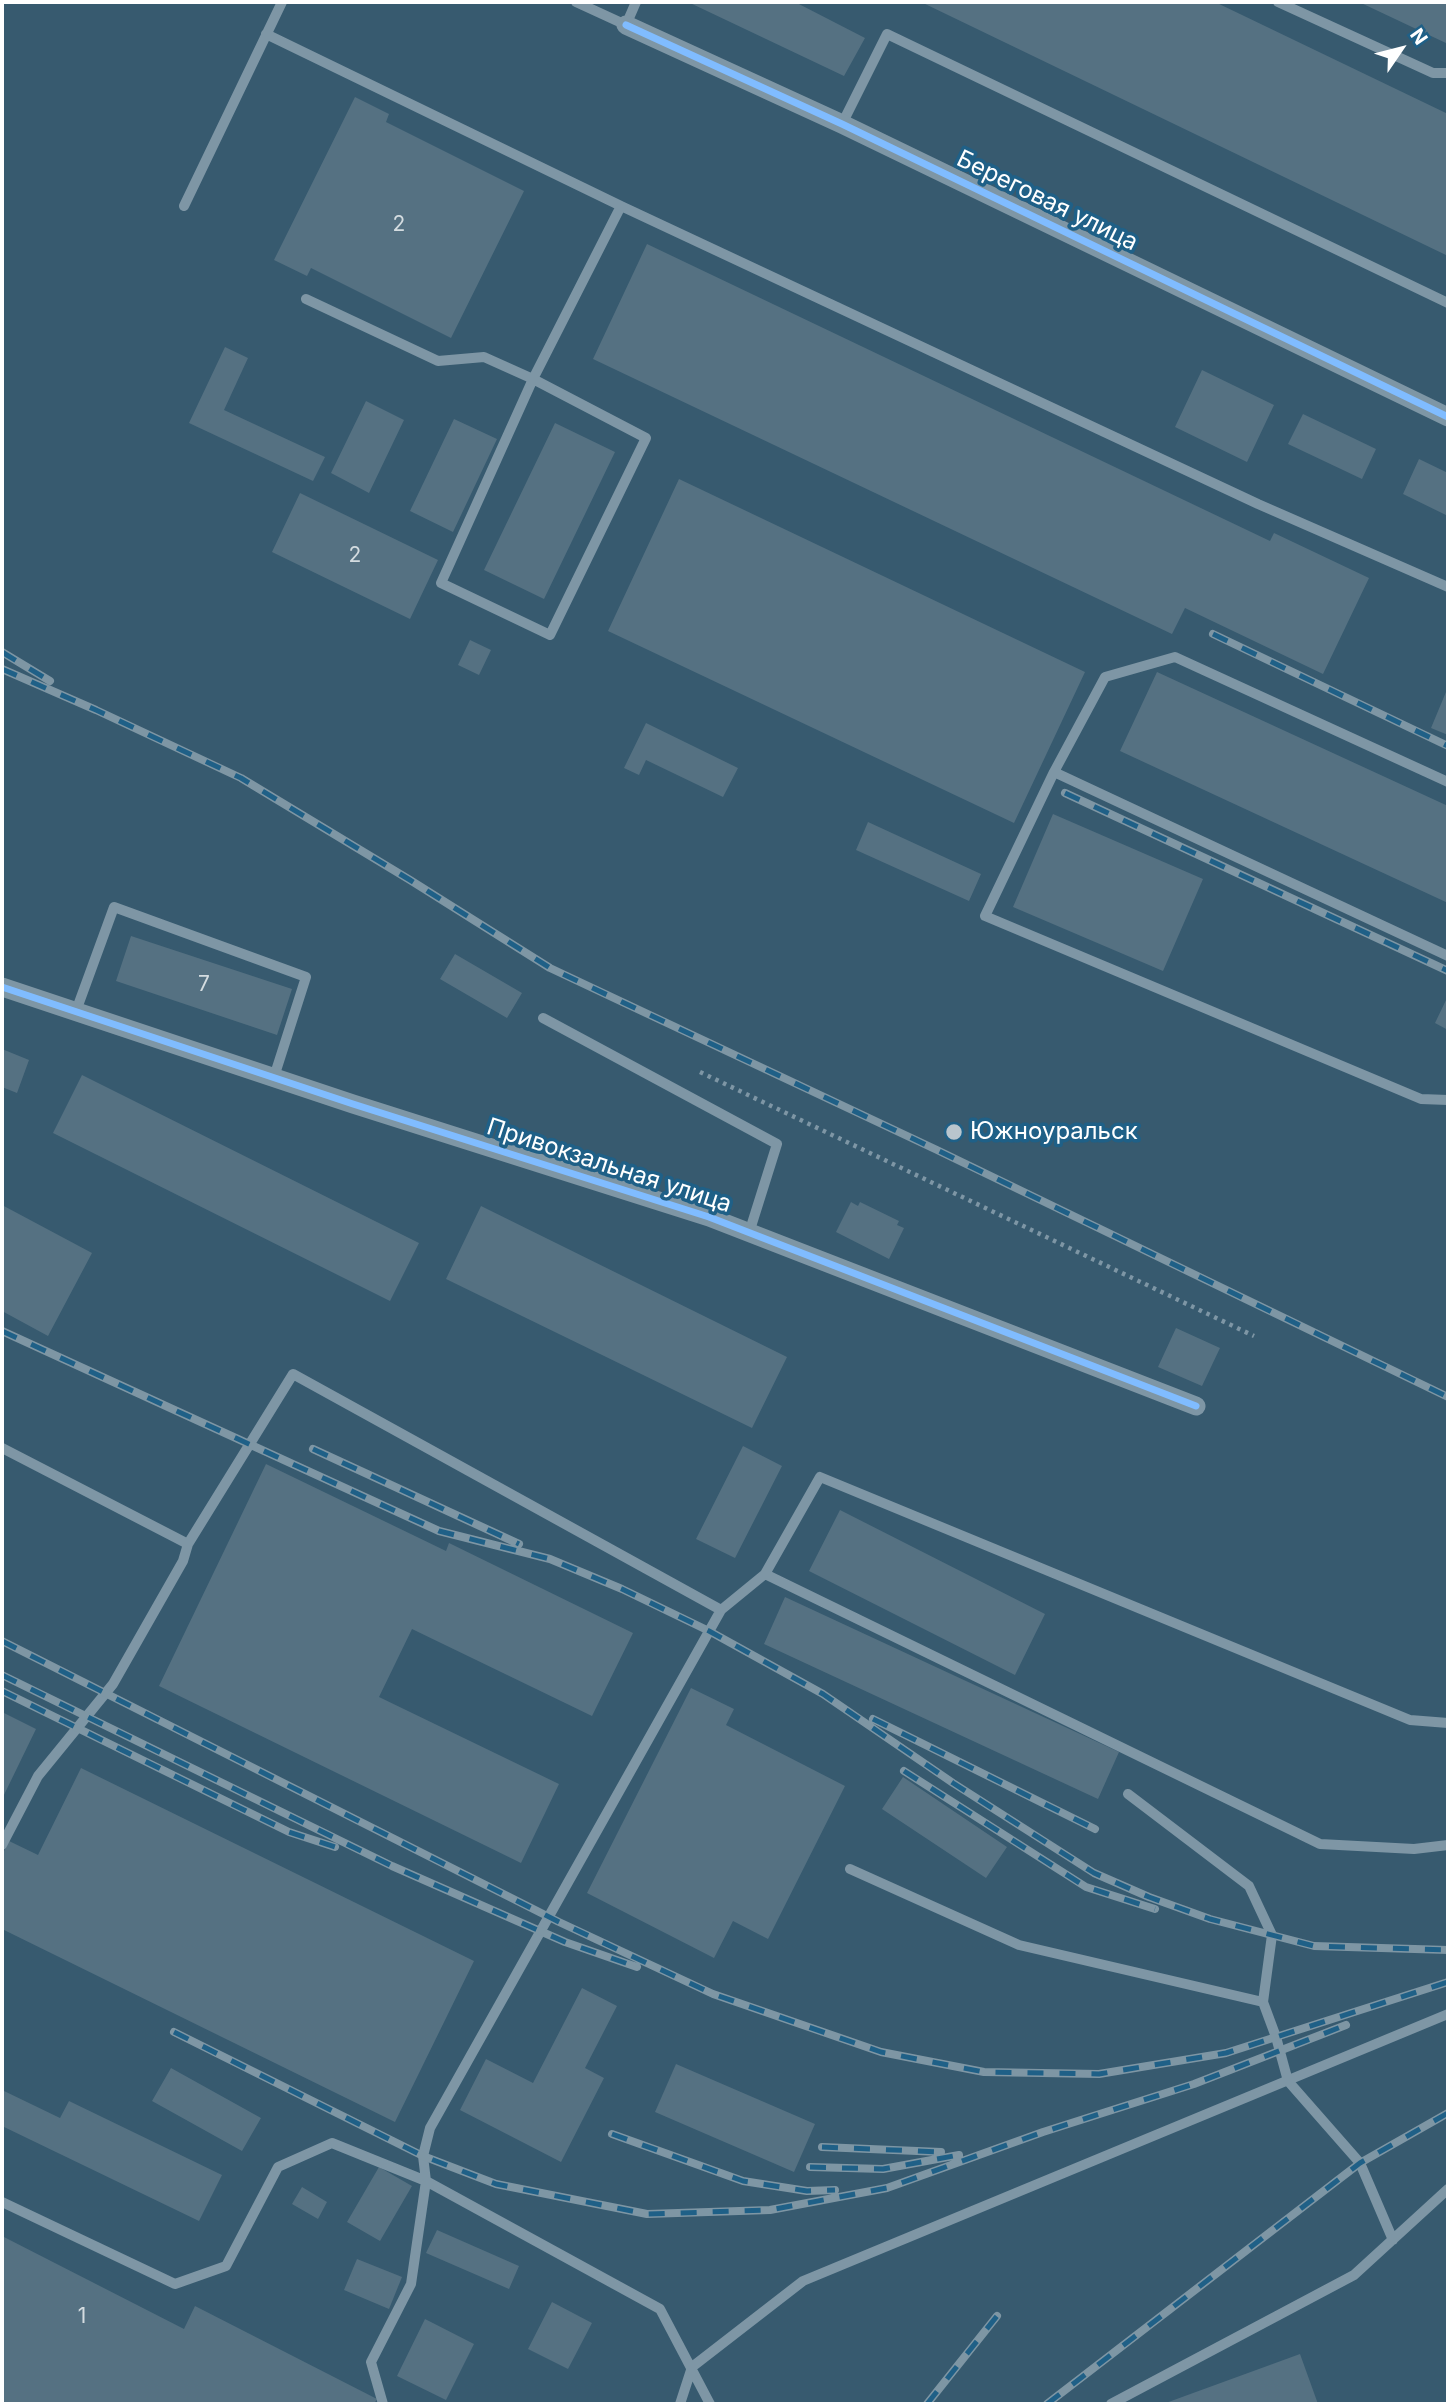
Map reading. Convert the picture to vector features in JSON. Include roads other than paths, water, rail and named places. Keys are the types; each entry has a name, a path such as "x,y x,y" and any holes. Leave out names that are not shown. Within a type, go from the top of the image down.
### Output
{"street":[{"name":"Береговая улица","path":"626,25 842,124 1448,416"},
{"name":"Привокзальная улица","path":"2,986 709,1217 1196,1406"}],"lane":[{"path":"184,206 282,2"},
{"path":"576,2 626,25 636,2"},
{"path":"1278,2 1433,73 1448,73"},
{"path":"266,34 621,206 1258,504 1448,587"},
{"path":"842,124 887,34 1448,303"},
{"path":"306,299 438,361 484,357 533,379 646,438 550,635 441,583 533,379 621,206"},
{"path":"1448,782 1175,657 1105,677 1054,772 985,916 1421,1098 1448,1100"},
{"path":"1054,772 1448,956"},
{"path":"76,1011 114,907 306,977 274,1077"},
{"path":"543,1018 777,1144 749,1233"},
{"path":"2,1846 38,1776 113,1684 183,1561 188,1544 293,1374 721,1610"},
{"path":"2,1448 188,1544"},
{"path":"383,2404 371,2362 411,2284 426,2181 423,2156 430,2129 721,1610 765,1574 820,1477 1409,1720 1448,1723"},
{"path":"765,1574 1320,1844 1414,1849 1448,1845"},
{"path":"1128,1794 1249,1886 1272,1935 1263,2002 1288,2081 1360,2163 1393,2240"},
{"path":"850,1869 1019,1945 1263,2002"},
{"path":"680,2404 692,2367 803,2281 1448,2014"},
{"path":"2,2202 175,2284 226,2266 278,2167 332,2143 426,2181 660,2309 710,2404"},
{"path":"1111,2404 1354,2275 1448,2189"}],"railway":[{"path":"1213,634 1448,746"},
{"path":"2,652 50,681"},
{"path":"2,669 241,778 550,968 937,1150 1448,1397"},
{"path":"1065,793 1448,971"},
{"path":"2,1331 439,1531 550,1559 622,1589 709,1631 823,1694 953,1783 1094,1873 1149,1897 1210,1919 1314,1946 1448,1950"},
{"path":"313,1449 519,1544"},
{"path":"2,1641 559,1922 713,1994 881,2052 984,2072 1099,2074 1226,2053 1448,1982"},
{"path":"2,1675 392,1866 565,1942 637,1967"},
{"path":"2,1691 289,1832 335,1847"},
{"path":"873,1719 1095,1829"},
{"path":"904,1771 1086,1887 1155,1909"},
{"path":"174,2032 423,2156 496,2184 647,2214 770,2210 887,2188 1043,2132 1194,2084 1346,2025"},
{"path":"1047,2404 1360,2163 1448,2113"},
{"path":"612,2134 743,2181 807,2191 835,2190"},
{"path":"822,2147 941,2152"},
{"path":"810,2167 883,2169 959,2155"},
{"path":"927,2404 997,2316"}],"place":[{"name":"Южноуральск","path":"954,1132"}]}
